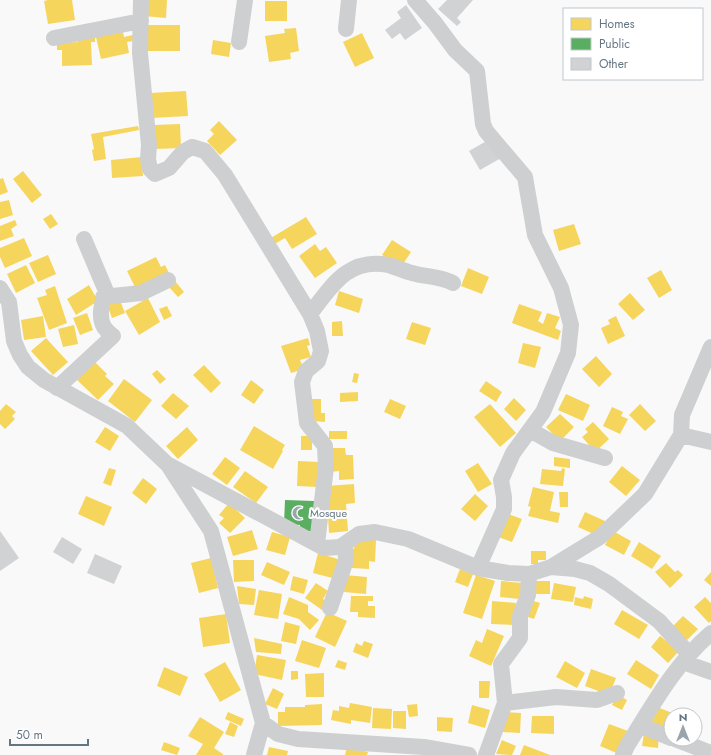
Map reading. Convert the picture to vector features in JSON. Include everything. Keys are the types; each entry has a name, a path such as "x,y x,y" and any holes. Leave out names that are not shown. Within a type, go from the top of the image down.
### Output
{"street":[{"path":"141,0 140,53 149,145 148,160 150,169 155,174 169,168 183,152 192,148 205,151 225,175 310,314 317,331 321,351 318,361 306,371 302,382 307,424 325,446 317,544"},
{"path":"239,42 245,0"},
{"path":"346,29 349,0"},
{"path":"415,0 456,50 477,71 483,124 486,131 525,177 535,235 561,288 571,325 568,353 543,412 513,454 501,480 504,496 504,509 478,568"},
{"path":"54,38 141,21"},
{"path":"57,388 113,336 103,326 103,297 106,291 84,239"},
{"path":"310,314 333,283 354,269 367,264 388,265 413,273 444,278 453,283"},
{"path":"103,297 141,293 168,280"},
{"path":"0,288 9,302 14,341 20,355 28,367 57,388 127,426 167,464 211,531 263,723 254,755"},
{"path":"167,464 324,548 340,547 360,534 375,532 408,539 478,568 508,573 530,574 551,567 600,537 645,494 681,435 682,415 711,347"},
{"path":"530,430 553,443 605,458"},
{"path":"681,435 711,442"},
{"path":"330,608 346,560 345,544"},
{"path":"551,567 575,569 590,573 609,584 659,621 686,658 711,672"},
{"path":"486,755 505,703 501,664 520,638 520,616 528,595 530,574"},
{"path":"623,755 627,746 672,674 711,633"},
{"path":"505,703 556,697 597,700 617,693"},
{"path":"263,723 278,734 298,739 424,747 469,755"},
{"path":"640,725 663,735"},
{"path":"695,747 711,753"}],"building: Homes":[{"path":"72,0 75,20 48,24 44,1"},
{"path":"145,0 167,0 166,18 144,16"},
{"path":"265,1 287,1 287,21 265,21"},
{"path":"148,25 180,25 180,51 148,51"},
{"path":"296,28 299,51 290,53 291,59 269,62 265,36 285,33 284,29"},
{"path":"123,32 124,37 133,35 134,41 127,42 129,53 101,59 96,37"},
{"path":"362,33 374,58 355,67 343,42"},
{"path":"95,34 95,42 91,42 92,65 62,66 62,50 57,50 57,43 78,42 78,35"},
{"path":"213,40 231,43 229,57 211,54"},
{"path":"186,91 188,116 151,118 150,93"},
{"path":"219,121 237,140 220,155 207,141 214,134 210,130"},
{"path":"180,124 181,148 155,149 154,125"},
{"path":"138,126 139,130 103,137 106,159 94,161 92,150 94,149 91,134"},
{"path":"142,157 143,176 112,178 111,160"},
{"path":"23,171 42,195 32,203 13,179"},
{"path":"3,178 8,192 0,195 0,179"},
{"path":"9,200 13,215 0,219 0,202"},
{"path":"51,214 58,224 50,229 43,219"},
{"path":"306,217 317,234 292,249 285,238 273,245 269,239"},
{"path":"15,220 17,225 11,229 14,236 0,241 0,226"},
{"path":"574,224 581,244 559,251 553,230"},
{"path":"24,238 32,256 5,268 0,257 0,248"},
{"path":"392,240 411,252 401,267 382,255"},
{"path":"315,244 320,251 326,247 337,263 315,278 299,256"},
{"path":"48,255 56,274 38,282 29,263"},
{"path":"156,257 161,267 165,265 170,275 137,291 127,271"},
{"path":"26,265 35,283 16,293 7,274"},
{"path":"468,268 489,277 482,294 461,286"},
{"path":"661,270 672,290 659,298 647,278"},
{"path":"175,281 184,292 178,297 168,286"},
{"path":"89,285 98,301 76,315 67,299"},
{"path":"55,286 67,323 49,330 37,298 47,295 45,290"},
{"path":"339,291 363,299 359,313 335,305"},
{"path":"630,293 645,310 633,320 618,304"},
{"path":"119,298 125,313 112,318 106,302"},
{"path":"148,298 160,322 139,335 125,311"},
{"path":"519,304 542,312 538,321 543,324 547,313 560,317 555,328 561,331 558,340 512,323"},
{"path":"167,306 172,316 164,320 159,309"},
{"path":"87,313 93,330 80,335 73,318"},
{"path":"43,316 46,337 24,340 21,320"},
{"path":"616,316 625,336 608,344 601,328 610,324 608,320"},
{"path":"342,321 343,336 332,336 332,322"},
{"path":"412,322 431,328 425,345 406,339"},
{"path":"74,325 78,344 63,347 58,329"},
{"path":"46,338 68,362 53,375 31,351"},
{"path":"308,338 310,345 307,346 311,357 300,360 304,369 291,373 281,346"},
{"path":"523,343 541,347 535,368 518,363"},
{"path":"596,356 612,374 599,387 582,369"},
{"path":"94,361 107,374 105,376 114,384 98,400 77,380"},
{"path":"204,365 221,383 211,393 193,375"},
{"path":"157,370 166,379 160,384 152,374"},
{"path":"354,373 359,374 357,383 352,382"},
{"path":"124,379 152,400 135,422 108,401"},
{"path":"251,380 264,390 254,404 241,395"},
{"path":"486,381 502,392 496,402 479,391"},
{"path":"358,392 358,401 340,402 340,393"},
{"path":"173,393 189,406 176,419 161,406"},
{"path":"566,394 590,405 583,421 558,410"},
{"path":"514,398 526,410 516,421 504,409"},
{"path":"312,399 321,399 321,413 325,413 325,422 312,421"},
{"path":"390,399 406,406 400,419 384,412"},
{"path":"6,404 16,412 12,416 15,419 5,429 0,424 0,411"},
{"path":"490,404 516,433 500,447 474,417"},
{"path":"640,404 656,421 645,431 629,415"},
{"path":"612,407 623,412 621,416 628,419 620,434 603,426"},
{"path":"560,414 574,427 560,441 546,427"},
{"path":"593,422 609,439 595,452 582,437 588,432 585,429"},
{"path":"254,426 285,445 273,469 240,450"},
{"path":"105,427 119,436 110,451 95,442"},
{"path":"187,427 198,440 178,459 166,446"},
{"path":"329,431 347,431 347,439 329,439"},
{"path":"301,436 312,436 312,450 301,450"},
{"path":"330,448 345,448 346,455 353,455 354,479 339,480 339,471 331,472"},
{"path":"225,457 240,468 227,485 212,474"},
{"path":"554,457 570,459 570,468 554,466"},
{"path":"298,461 320,462 318,487 297,486"},
{"path":"478,463 492,484 478,492 465,471"},
{"path":"622,466 640,480 626,496 609,482"},
{"path":"109,468 116,470 111,486 103,483"},
{"path":"562,468 565,469 563,486 540,484 542,469 561,471"},
{"path":"245,471 268,487 256,503 233,487"},
{"path":"143,478 157,489 146,504 132,493"},
{"path":"354,484 355,503 346,504 348,531 329,533 326,486"},
{"path":"533,487 554,492 550,511 560,513 558,523 528,516 531,507 528,506"},
{"path":"559,492 568,492 568,507 560,507"},
{"path":"475,494 488,506 475,521 461,509"},
{"path":"86,496 112,507 104,526 78,514"},
{"path":"229,503 245,518 230,533 219,523 224,518 219,515"},
{"path":"585,512 605,521 598,536 578,527"},
{"path":"508,514 522,519 512,542 498,537"},
{"path":"252,530 258,549 233,556 227,537"},
{"path":"613,531 631,541 624,555 605,545"},
{"path":"272,532 290,537 285,555 266,550"},
{"path":"355,540 376,540 375,562 369,561 369,569 352,568 352,559 349,549 354,549"},
{"path":"639,542 661,556 652,569 631,556"},
{"path":"531,551 546,551 546,560 538,560 538,564 531,564"},
{"path":"318,553 341,560 336,579 313,573"},
{"path":"211,558 218,588 199,593 191,563"},
{"path":"233,560 254,560 254,581 234,582"},
{"path":"267,562 290,572 284,585 261,575"},
{"path":"666,563 675,572 678,570 683,575 670,588 655,572"},
{"path":"460,569 473,574 468,587 455,582"},
{"path":"711,572 711,586 704,580"},
{"path":"345,575 367,577 366,594 344,592"},
{"path":"476,575 495,581 482,619 463,613"},
{"path":"293,576 308,580 304,594 290,590"},
{"path":"501,581 522,583 519,599 500,597"},
{"path":"533,581 550,581 550,594 532,594"},
{"path":"316,583 328,591 323,599 328,602 322,610 305,598"},
{"path":"554,583 576,587 573,602 551,599"},
{"path":"237,586 256,589 254,605 239,604"},
{"path":"259,590 282,594 278,619 254,615"},
{"path":"351,596 373,596 373,601 368,601 368,606 375,606 375,618 358,617 358,612 350,612"},
{"path":"584,596 593,599 591,609 574,605 575,597 583,599"},
{"path":"289,597 308,605 308,612 319,620 310,630 299,619 283,614"},
{"path":"705,597 711,603 711,621 709,623 694,607"},
{"path":"530,600 540,603 534,619 525,616"},
{"path":"492,601 516,603 514,625 491,624"},
{"path":"622,610 648,625 639,639 614,624"},
{"path":"327,612 347,621 335,647 315,637"},
{"path":"226,614 230,643 203,647 199,618"},
{"path":"683,616 698,629 685,642 671,628"},
{"path":"285,622 300,626 296,644 281,641"},
{"path":"487,629 504,636 491,666 469,656 476,640 482,643"},
{"path":"660,636 679,651 668,663 651,647"},
{"path":"254,638 282,644 281,654 256,652"},
{"path":"302,640 326,648 319,668 295,661"},
{"path":"364,641 373,644 368,658 353,652 356,643 362,646"},
{"path":"257,655 286,660 282,680 254,674"},
{"path":"338,660 347,663 345,670 335,667"},
{"path":"636,660 659,675 651,689 627,674"},
{"path":"565,661 585,673 577,688 556,677"},
{"path":"225,662 241,690 220,702 204,674"},
{"path":"164,667 188,677 180,696 157,686"},
{"path":"591,669 616,678 609,695 585,686"},
{"path":"291,671 298,671 298,679 291,680"},
{"path":"324,673 324,697 306,697 305,674"},
{"path":"479,681 490,681 489,698 479,698"},
{"path":"273,688 284,694 277,709 265,704"},
{"path":"618,695 627,700 622,710 612,705"},
{"path":"350,703 372,707 370,723 351,720 351,724 331,720 333,710 339,711 339,706 349,708"},
{"path":"322,704 322,725 278,726 278,712 285,712 285,707 305,707 305,705"},
{"path":"417,704 418,716 409,717 407,705"},
{"path":"472,705 490,710 485,728 468,723"},
{"path":"657,707 663,709 663,729 650,724"},
{"path":"373,708 392,709 391,729 372,728"},
{"path":"393,711 406,711 406,729 393,728"},
{"path":"228,712 244,719 241,726 225,719"},
{"path":"503,712 521,713 520,733 503,732"},
{"path":"532,716 554,716 554,734 531,733"},
{"path":"200,717 224,732 214,748 223,755 196,755 203,744 188,736"},
{"path":"437,717 453,718 452,732 437,731"},
{"path":"230,722 238,726 234,737 225,734"},
{"path":"609,724 628,731 619,754 600,746"},
{"path":"644,733 659,735 658,748 642,746"},
{"path":"502,740 516,746 512,755 496,754"},
{"path":"164,742 180,748 177,755 161,750"},
{"path":"524,745 550,755 520,755"},
{"path":"269,747 288,751 287,755 267,755"},
{"path":"347,747 368,752 367,755 345,755"}],"building: Public":[{"name":"Mosque","path":"285,500 314,501 313,531 300,531 300,525 284,524"}],"building: Other":[{"path":"447,0 473,0 457,18 461,22 457,26 438,9"},
{"path":"406,5 422,28 405,40 400,33 392,39 385,30 401,18 397,12"},
{"path":"490,139 501,158 480,170 469,151"},
{"path":"0,531 19,558 0,571"},
{"path":"62,537 82,549 73,564 53,552"},
{"path":"95,554 122,566 114,584 87,573"}],"place":[{"name":"Mosque","path":"299,513"}]}
